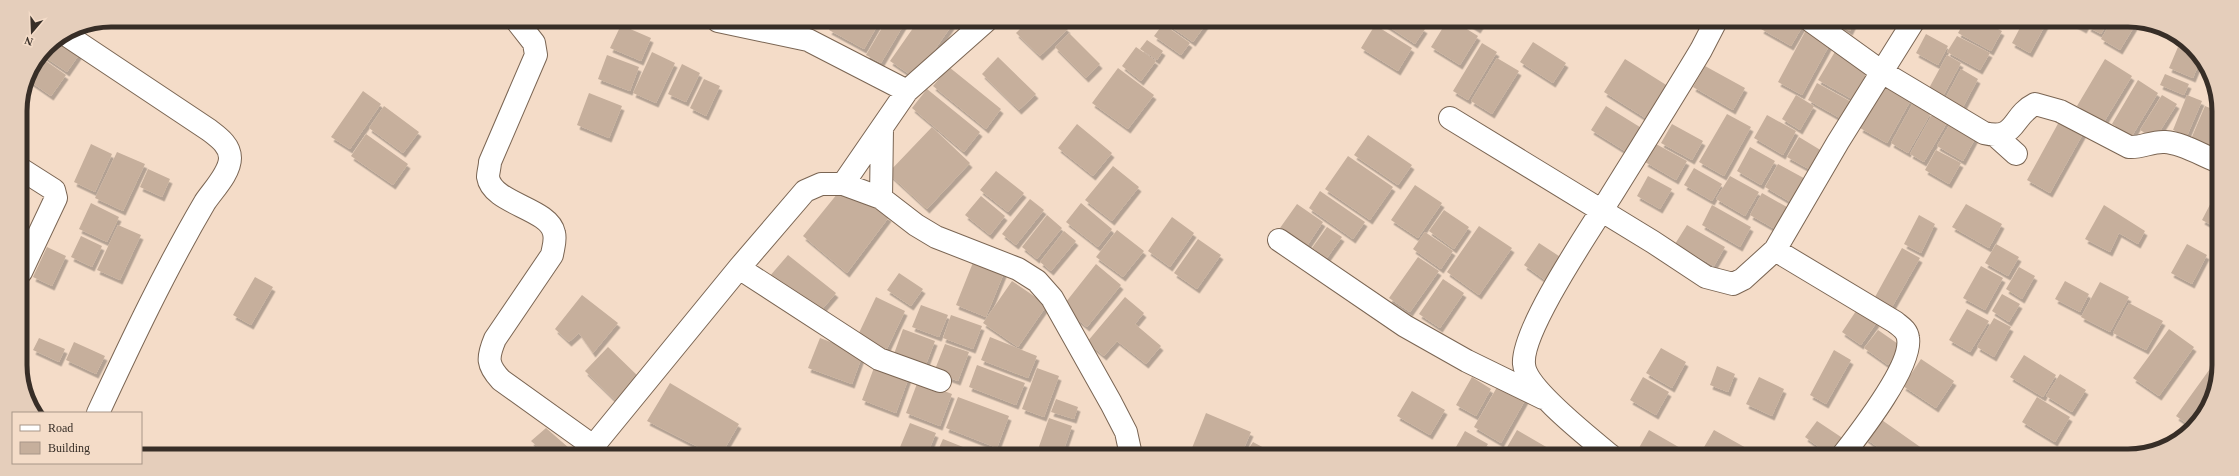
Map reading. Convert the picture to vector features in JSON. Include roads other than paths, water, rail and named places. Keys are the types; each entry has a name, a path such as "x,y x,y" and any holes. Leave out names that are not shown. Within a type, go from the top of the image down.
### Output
{"street":[{"path":"521,27 534,43 536,55 490,162 488,177 493,187 548,223 552,228 555,240 552,255 495,339 489,352 489,360 492,370 501,380 589,449"},
{"path":"750,27 808,40 907,91"},
{"path":"843,184 907,91 979,27"},
{"path":"1603,449 1547,400 1530,379 1524,365 1526,344 1560,279 1701,50 1713,27"},
{"path":"1820,27 1882,72 1984,133 1996,136 2016,154"},
{"path":"1450,118 1601,212 1653,242 1706,277 1732,284 1743,279 1775,250 1838,142 1910,27"},
{"path":"70,37 209,130 223,142 229,151 230,159 227,169 206,202 150,303 98,412"},
{"path":"1996,136 2007,133 2025,109 2035,104 2060,111 2129,147 2139,148 2156,142 2165,142 2177,144 2212,159"},
{"path":"881,198 882,128"},
{"path":"27,173 54,190 56,198 27,259"},
{"path":"591,449 739,268 805,191 821,184 843,184 881,198 916,225 936,237 1018,269 1037,281 1052,298 1111,403 1126,432 1130,449"},
{"path":"1278,240 1405,326 1467,361 1547,400"},
{"path":"1775,250 1895,322 1905,330 1908,339 1907,354 1900,369 1870,419 1847,449"},
{"path":"739,268 879,359 940,381"}]}
